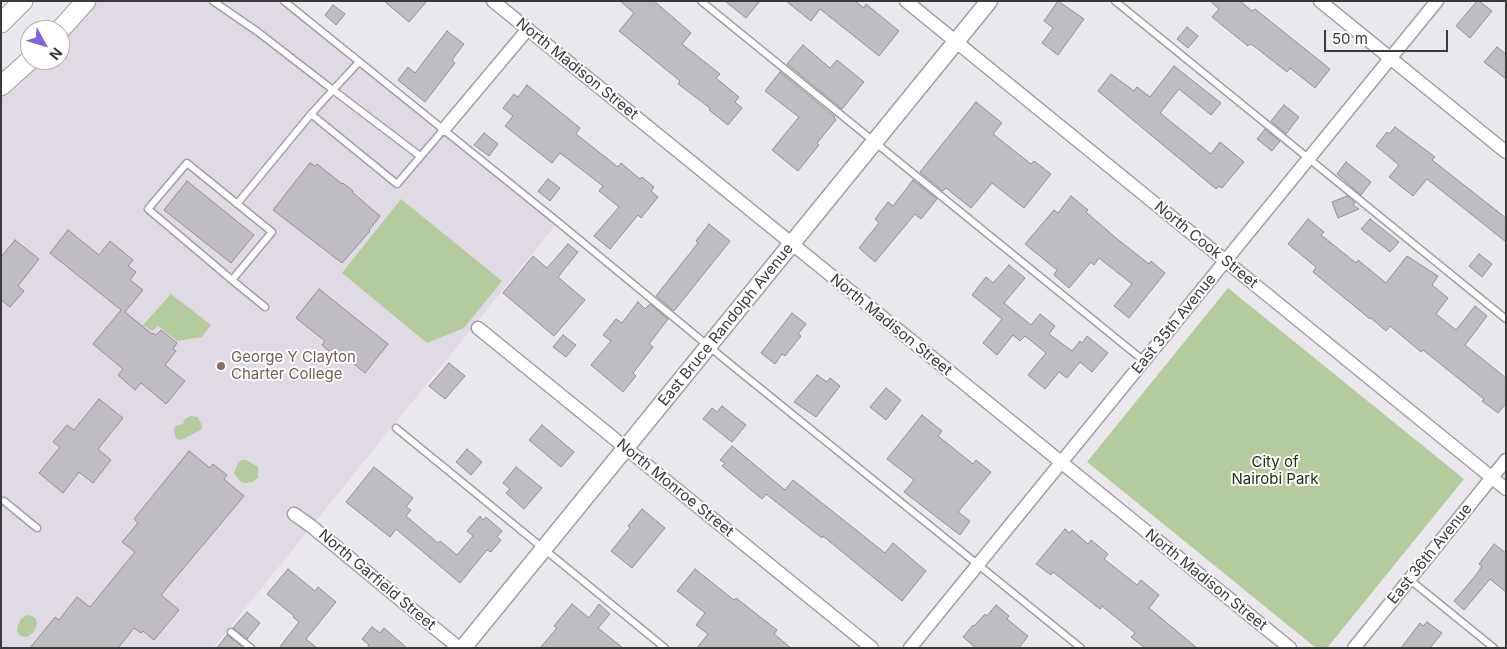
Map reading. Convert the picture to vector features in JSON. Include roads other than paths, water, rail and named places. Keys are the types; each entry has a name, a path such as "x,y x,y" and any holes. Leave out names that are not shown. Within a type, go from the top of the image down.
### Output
{"main road":[{"path":"1,23 23,1"},
{"path":"69,20 86,1"},
{"path":"1,86 20,69"}],"street":[{"name":"North Madison Street","path":"493,1 1290,648"},
{"name":"North Cook Street","path":"906,1 1506,489"},
{"name":"East Bruce Randolph Avenue","path":"464,648 989,1"},
{"path":"1320,1 1506,152"},
{"name":"East 35th Avenue","path":"915,646 978,564 1437,1"},
{"path":"444,129 528,29"},
{"name":"North Monroe Street","path":"478,328 872,648"},
{"name":"East 36th Avenue","path":"1354,648 1506,460"},
{"name":"North Garfield Street","path":"294,514 458,648"}],"lane":[{"path":"213,1 258,32 420,156"},
{"path":"284,1 444,129 1080,648"},
{"path":"701,1 1144,361"},
{"path":"1115,1 1506,319"},
{"path":"237,204 311,114 359,62"},
{"path":"311,114 397,184 444,129"},
{"path":"232,280 272,232 187,163 148,209 232,280 265,307"},
{"path":"396,428 665,648"},
{"path":"4,501 37,528"},
{"path":"1409,579 1494,648"},
{"path":"231,632 251,648"}],"place":[{"name":"George Y Clayton Charter College","path":"221,366"}],"park label":[{"name":"City of Nairobi Park","path":"1275,470"}]}
